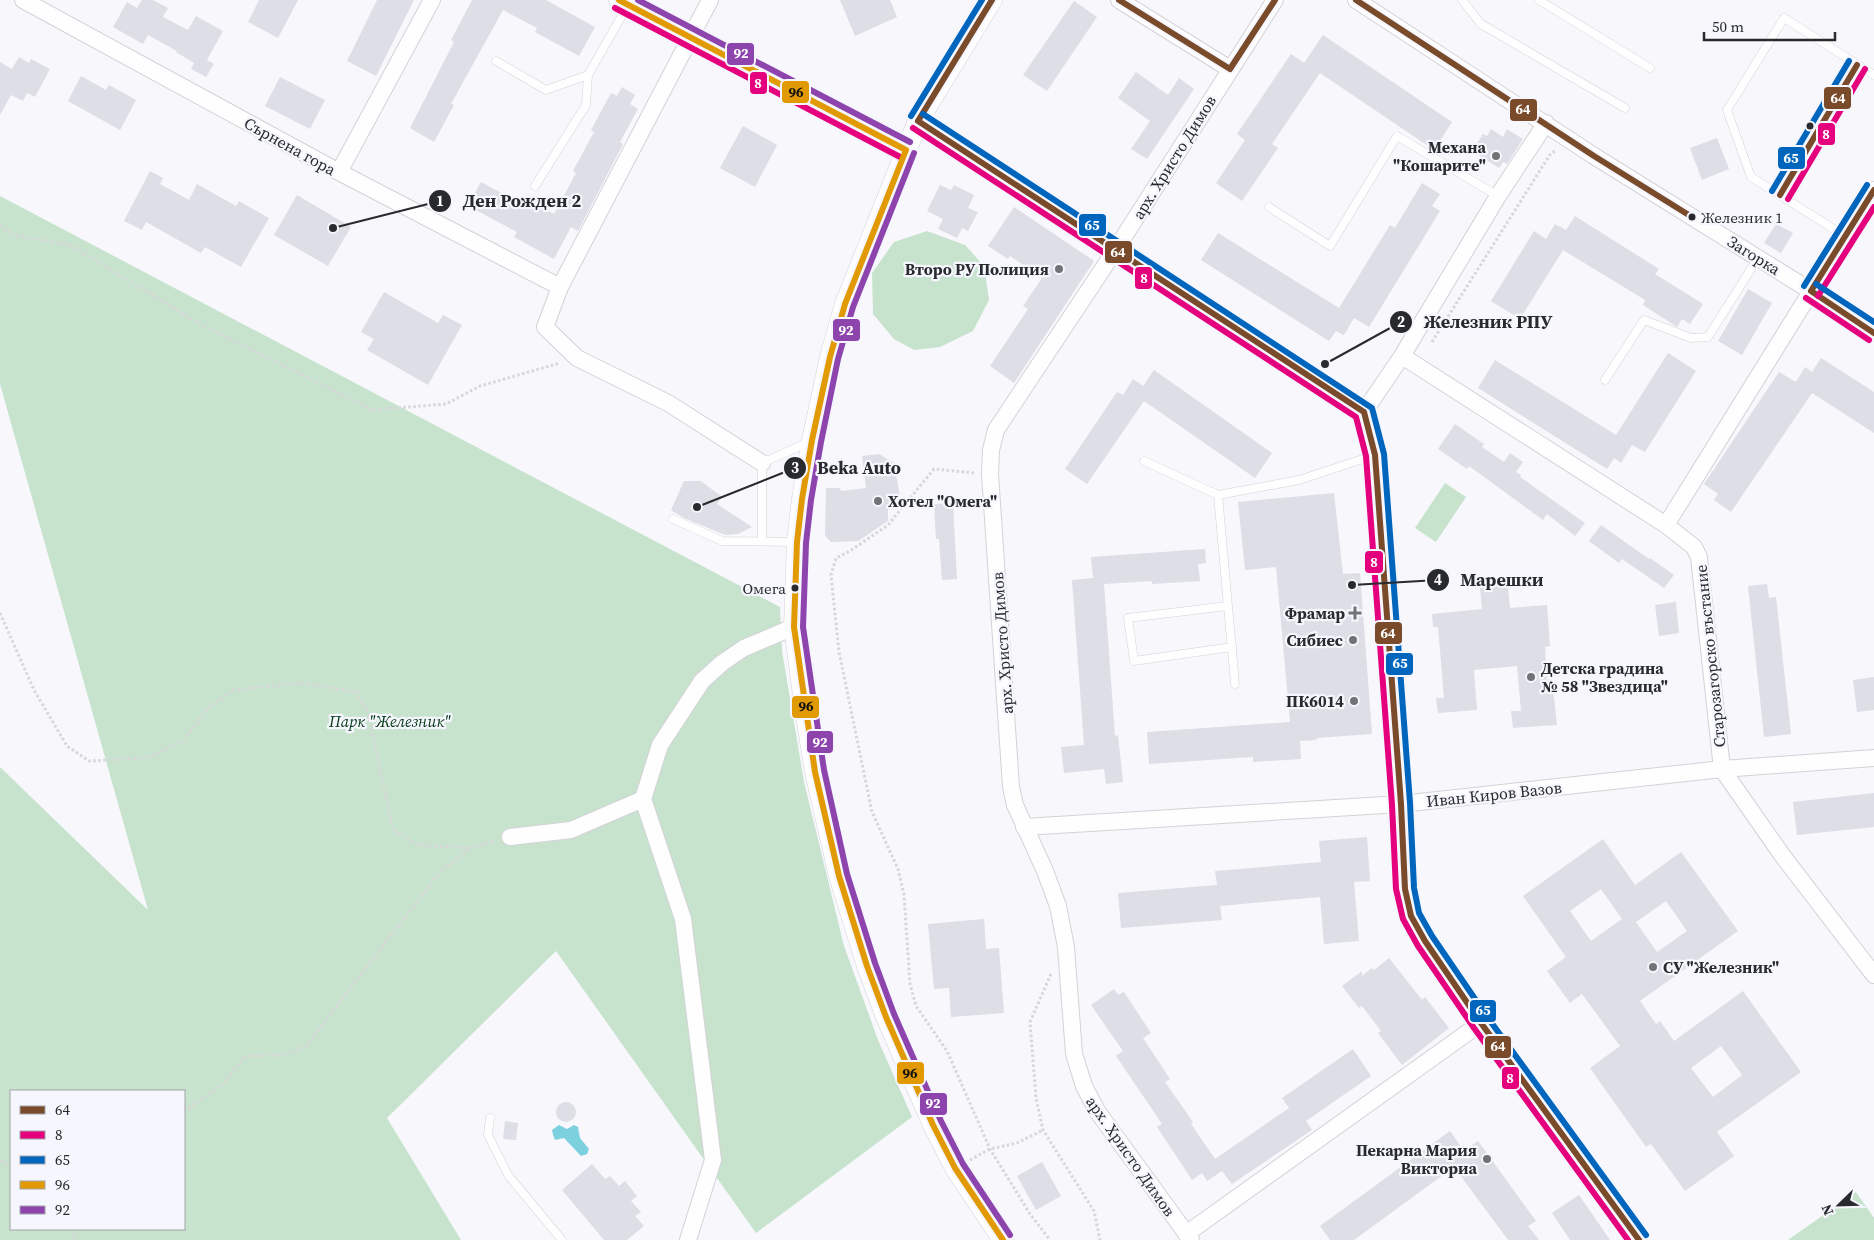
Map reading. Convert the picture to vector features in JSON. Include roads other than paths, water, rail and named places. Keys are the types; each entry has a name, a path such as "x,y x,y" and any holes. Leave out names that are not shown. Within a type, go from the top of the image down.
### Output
{"street":[{"name":"Сърнена гора","path":"23,0 339,172 560,287"},
{"path":"339,172 432,0"},
{"path":"710,0 692,38 560,287 545,327 578,358 668,403 762,463"},
{"path":"992,0 918,121 845,304 830,356 812,440 798,542 794,627 805,710 823,808 847,903 867,966 886,1017 933,1125 955,1168 1004,1240"},
{"path":"1119,0 1230,69 1274,0"},
{"name":"Загорка","path":"1356,0 1594,156 1811,291 1874,333"},
{"path":"623,2 906,150"},
{"name":"арх. Христо Димов","path":"1189,1237 1097,1111 1084,1086 1074,1054 1066,947 1058,906 1045,871 1015,806 1011,787 990,474 991,450 996,430 1116,249 1230,69"},
{"path":"918,121 1364,412 1375,455 1401,804 1405,889 1411,916 1425,941 1481,1023 1639,1240"},
{"path":"1364,412 1402,356 1498,196 1546,123"},
{"path":"1666,525 1874,190"},
{"name":"Старозагорско въстание","path":"1402,356 1666,525 1694,547 1699,557 1722,769 1782,854 1874,975"},
{"path":"688,1240 713,1160 683,919 643,799 660,745 702,681 722,663 744,648 794,627"},
{"name":"Иван Киров Вазов","path":"1024,827 1401,804 1722,769 1874,758"},
{"path":"510,837 571,830 643,799"},
{"path":"1189,1237 1481,1023"}],"lane":[{"path":"1462,0 1481,24 1625,108"},
{"path":"1539,0 1650,68"},
{"path":"535,186 586,105 588,75 623,2"},
{"path":"1845,236 1751,177 1727,110 1784,18 1874,75"},
{"path":"496,61 546,90 588,75"},
{"path":"1780,196 1858,65"},
{"path":"1269,207 1330,246 1397,136 1498,196"},
{"path":"1605,380 1644,320 1691,338 1708,337 1758,258"},
{"path":"762,541 762,463 812,440"},
{"path":"1144,461 1218,495 1300,480 1375,455"},
{"path":"1218,495 1236,684"},
{"path":"673,519 722,541 798,542"},
{"path":"1228,606 1128,618 1134,662 1232,647"},
{"path":"490,1118 488,1135 508,1175 562,1240"}],"water":[{"path":"559,1125 567,1129 574,1125 578,1127 580,1138 589,1149 587,1154 581,1156 564,1138 555,1140 552,1130"}],"place":[{"name":"Механа \"Кошарите\"","path":"1496,156"},
{"name":"Железник 1","path":"1692,217"},
{"name":"Ден Рожден 2","path":"333,228"},
{"name":"Второ РУ Полиция","path":"1059,269"},
{"name":"Железник РПУ","path":"1325,364"},
{"name":"Хотел \"Омега\"","path":"878,501"},
{"name":"Beka Auto","path":"697,507"},
{"name":"Марешки","path":"1352,585"},
{"name":"Омега","path":"795,588"},
{"name":"Фрамар","path":"1355,613"},
{"name":"Сибиес","path":"1353,640"},
{"name":"Детска градина № 58 \"Звездица\"","path":"1531,677"},
{"name":"ПК6014","path":"1354,701"},
{"name":"СУ \"Железник\"","path":"1653,967"},
{"name":"Пекарна Мария Викториа","path":"1487,1159"}],"park label":[{"name":"Парк \"Железник\"","path":"390,721"}]}
